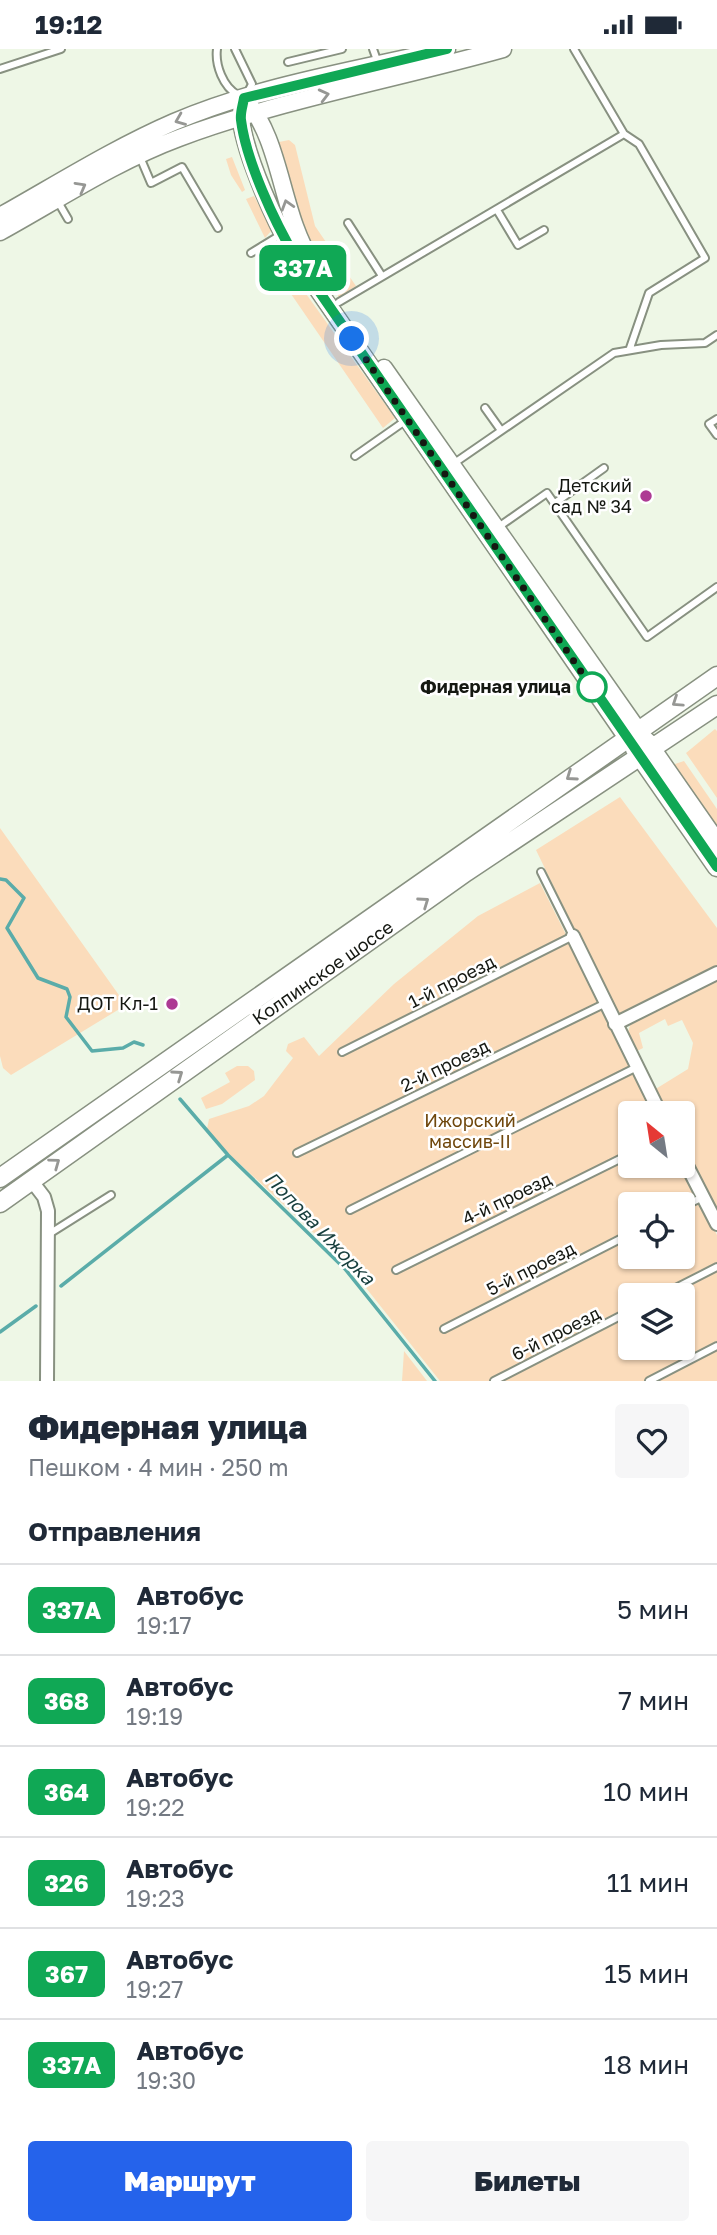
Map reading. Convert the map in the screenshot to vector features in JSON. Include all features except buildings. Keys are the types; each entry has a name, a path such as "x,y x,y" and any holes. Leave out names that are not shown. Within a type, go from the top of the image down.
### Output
{"main road":[{"name":"Колпинское шоссе","path":"0,1178 717,676"},
{"name":"Колпинское шоссе","path":"0,1203 466,872 717,705"},
{"path":"632,734 717,843"},
{"path":"646,753 717,867"}],"street":[{"path":"0,216 173,123 376,57 447,49"},
{"path":"0,232 139,155 178,138 258,113 503,49"},
{"path":"244,98 258,113 293,227 305,253 411,417"},
{"path":"244,98 241,118 263,188 282,234 632,734"},
{"path":"573,936 654,1101"},
{"path":"615,1024 717,972"},
{"path":"694,1178 717,1224"},
{"path":"31,1180 44,1197 49,1234 47,1381"}],"lane":[{"path":"0,69 61,49"},
{"path":"217,49 215,62 231,91 244,98 252,85 235,49"},
{"path":"288,62 342,49"},
{"path":"574,49 624,135 639,144 705,258 649,293 630,348"},
{"path":"339,302 624,135"},
{"path":"139,155 151,183 182,167 218,228"},
{"path":"57,200 68,219"},
{"path":"497,210 518,246 544,230"},
{"path":"348,223 382,277"},
{"path":"251,253 282,234"},
{"path":"447,469 599,361 630,348 705,343 717,335"},
{"path":"485,408 500,429"},
{"path":"355,456 411,417"},
{"path":"717,419 709,424 717,435"},
{"path":"555,503 604,468"},
{"path":"491,533 547,493 647,637 717,587"},
{"path":"541,872 573,936"},
{"name":"1-й проезд","path":"342,1052 573,936"},
{"name":"2-й проезд","path":"297,1153 606,1003"},
{"path":"350,1210 637,1067"},
{"name":"4-й проезд","path":"396,1270 618,1160"},
{"path":"49,1234 111,1195"},
{"path":"695,1201 704,1197"},
{"name":"5-й проезд","path":"444,1329 618,1240"},
{"path":"686,1283 717,1267"},
{"name":"6-й проезд","path":"494,1381 618,1317"},
{"path":"649,1381 717,1346"}],"green space":[{"path":"289,140 295,145 315,226 356,286 339,297 308,242 274,143"},
{"path":"232,157 245,190 242,192 231,175 226,159"},
{"path":"254,196 272,230 265,238 246,199"},
{"path":"271,249 281,249 299,284 395,418 383,428 289,291"},
{"path":"715,729 717,731 717,798 686,753"},
{"path":"684,761 717,809 717,831 672,765"},
{"path":"620,797 717,928 717,965 617,1017 536,850"},
{"path":"0,828 126,1005 11,1075 3,1068 0,1056"},
{"name":"Ижорский массив-II","path":"540,883 650,1101 618,1101 618,1178 688,1178 717,1235 717,1381 440,1381 347,1264 225,1150 207,1129 209,1119 249,1106 264,1096 293,1058 286,1051 288,1044 304,1037 319,1056 394,984 478,916"},
{"path":"717,977 717,1217 695,1172 695,1101 659,1101 654,1090 688,1069 693,1043 682,1020 668,1026 665,1019 639,1033 643,1048 633,1053 626,1037 632,1020"},
{"path":"237,1066 248,1066 254,1071 255,1080 222,1104 206,1109 201,1098 230,1082 225,1073"},
{"path":"404,1351 427,1381 402,1381"}],"waterway":[{"name":"Попова Ижорка","path":"0,879 6,880 24,898 7,928 38,978 67,989 70,997 66,1017 92,1051 123,1048 134,1042 143,1045"},
{"name":"Попова Ижорка","path":"180,1099 228,1155 345,1269 435,1381"},
{"path":"61,1286 228,1155"},
{"path":"0,1332 36,1306"}],"bus line":[{"name":"337А","path":"447,49 284,86 244,98 241,118 259,176 282,234 296,258 717,867"}],"place":[{"name":"Детский сад № 34","path":"646,496"},
{"name":"Фидерная улица","path":"592,687"},
{"name":"ДОТ Кл-1","path":"172,1004"}],"route":[{"path":"352,339 593,689 592,687"}]}
